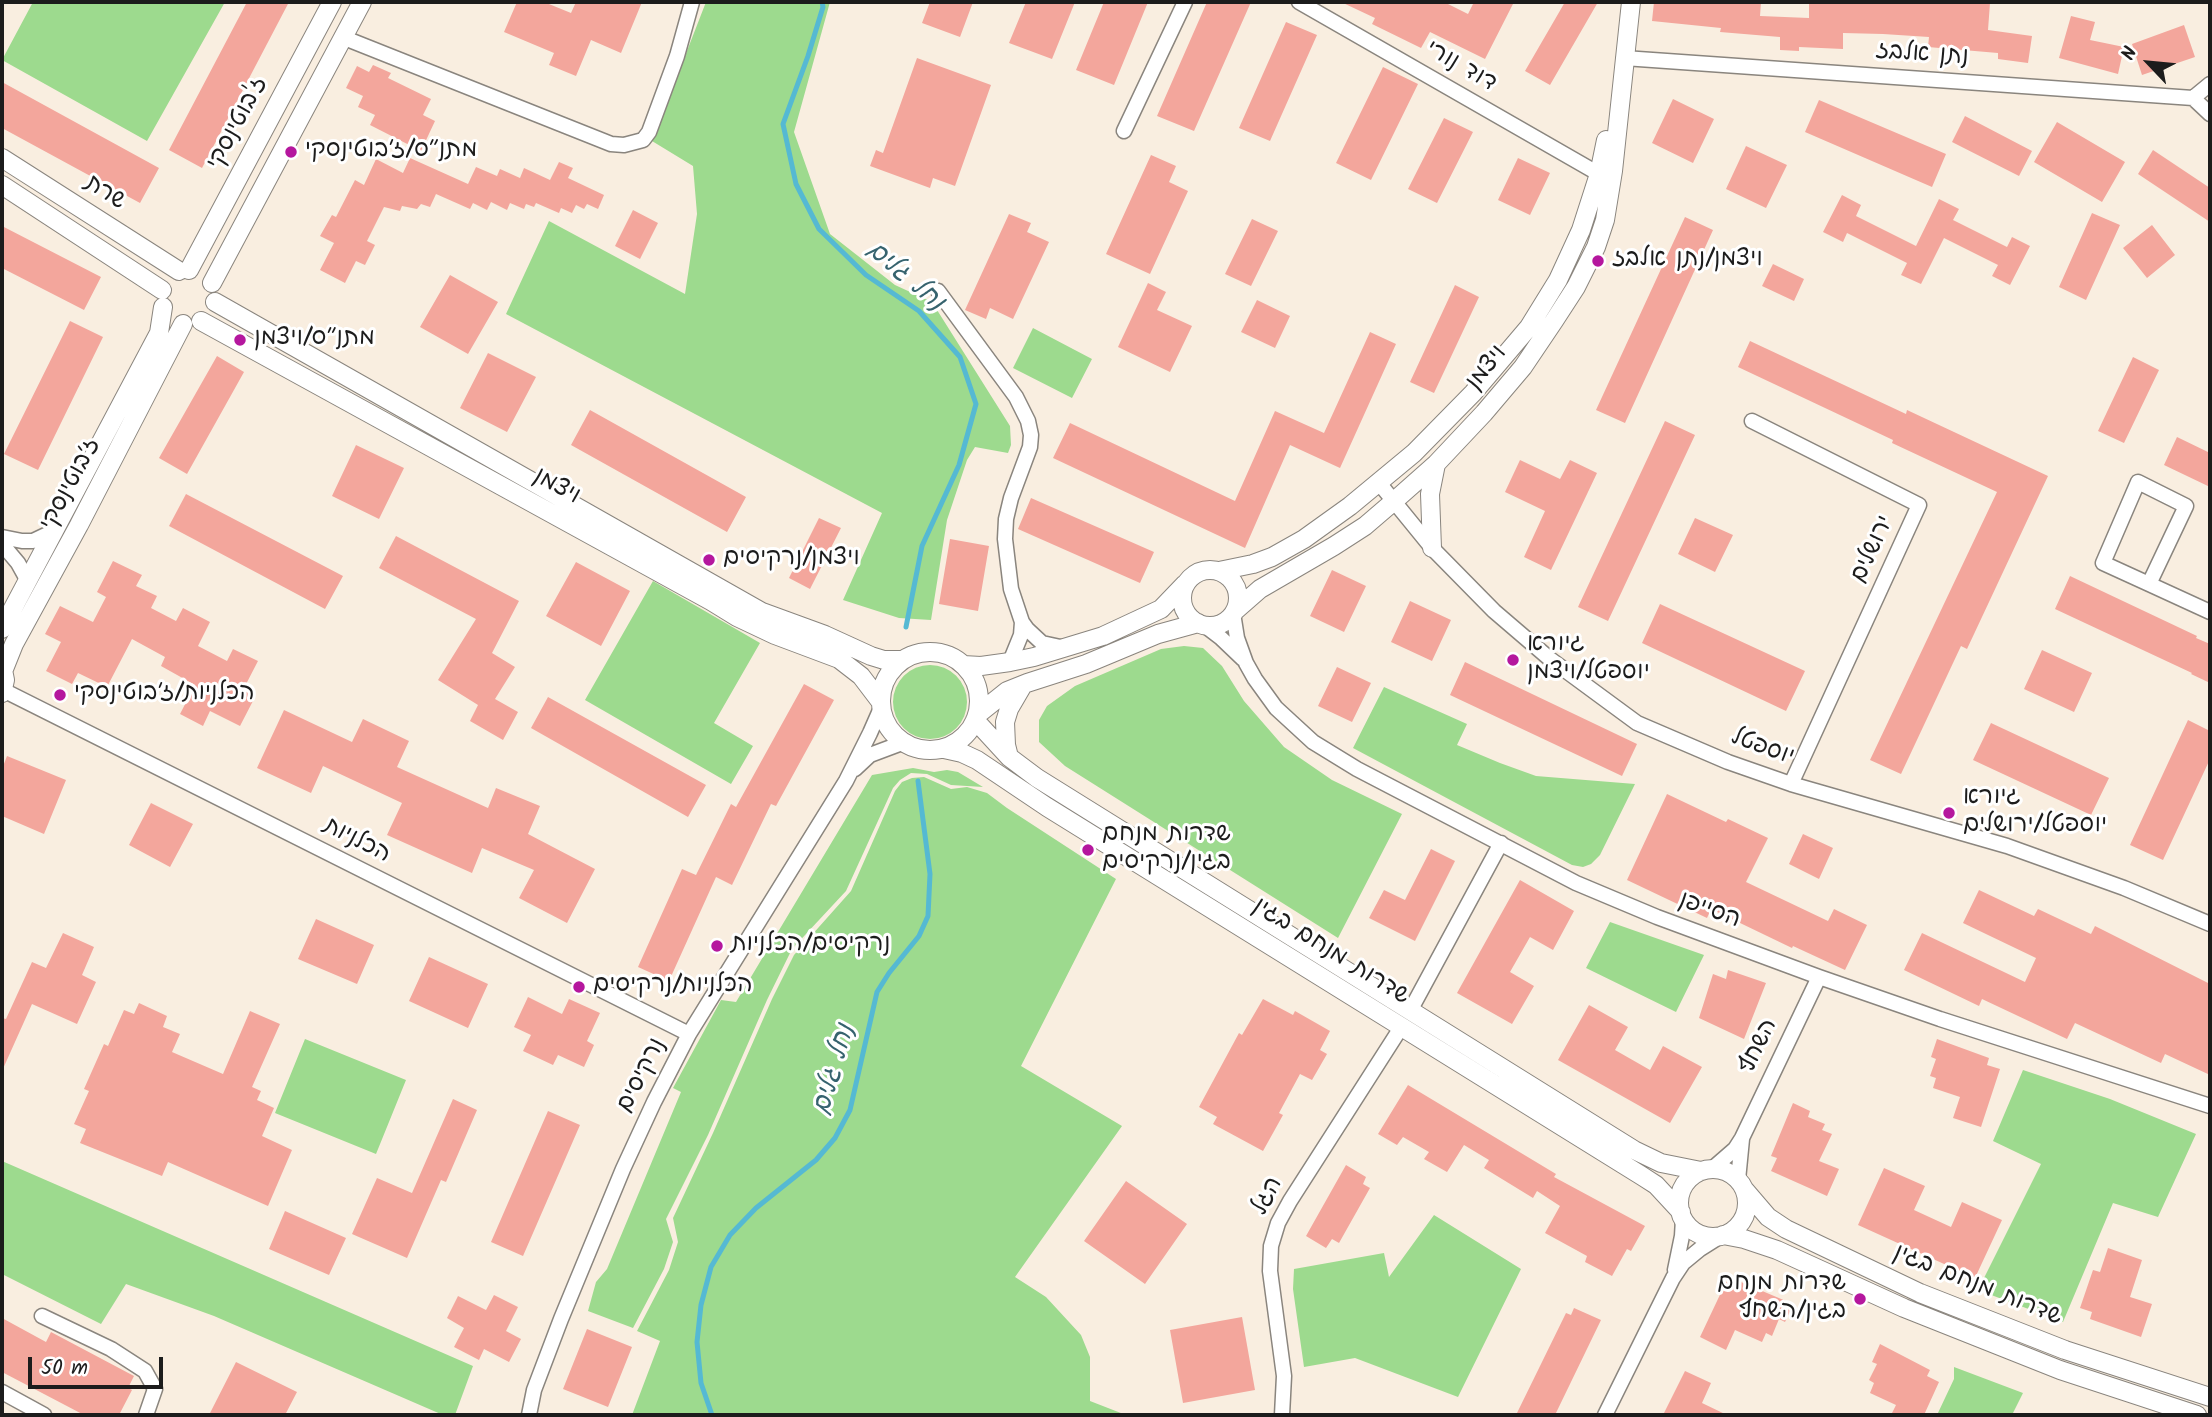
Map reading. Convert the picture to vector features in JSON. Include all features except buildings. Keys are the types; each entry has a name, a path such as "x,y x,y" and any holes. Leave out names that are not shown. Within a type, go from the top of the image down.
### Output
{"street":[{"name":"ז'בוטינסקי","path":"184,270 332,2"},
{"path":"212,283 362,2"},
{"path":"342,37 611,144 624,145 643,140 649,132 677,56 692,2"},
{"path":"1124,131 1185,2"},
{"name":"דוד נורי","path":"1299,2 1599,174"},
{"name":"ויצמן","path":"1234,611 1260,589 1364,526 1436,464 1523,367 1576,286 1596,247 1605,220 1613,171 1631,2"},
{"name":"ויצמן","path":"1219,571 1253,564 1287,550 1350,506 1414,453 1473,393 1529,327 1558,280 1576,243 1599,174 1624,58"},
{"name":"נתן אלבז","path":"1624,58 2193,98"},
{"path":"2210,84 2193,98 2210,114"},
{"name":"שרת","path":"2,158 184,270"},
{"name":"שרת","path":"2,186 162,299"},
{"path":"184,270 206,276 212,283 216,296 212,310 192,323 168,315 162,299 165,282 184,270"},
{"path":"938,291 1016,397 1028,421 1031,435 1030,447 1006,519 1005,538 1011,589 1022,622 1021,635 1010,662"},
{"name":"ז׳בוטינסקי","path":"2,629 159,333 162,299"},
{"name":"ויצמן","path":"215,302 762,612 825,635 871,656 884,660 903,660"},
{"name":"ויצמן","path":"192,323 737,617 775,635 839,659 861,676 881,705"},
{"name":"ז׳בוטינסקי","path":"3,692 3,667 13,644 192,323"},
{"name":"ירושלים","path":"1752,421 1919,505 1791,784"},
{"path":"1432,548 1430,494 1436,464"},
{"path":"2149,584 2186,506 2138,482 2103,563 2210,612"},
{"name":"יוספטל","path":"1379,483 1432,548 1494,611 1550,659 1637,723 1728,762 1791,784 2007,846 2124,888 2210,924"},
{"path":"2,537 33,541 54,531"},
{"path":"2,544 13,555 28,581"},
{"path":"964,665 981,666 1010,662 1103,636 1161,609 1185,584 1192,577 1209,570 1219,571 1227,576 1236,587 1238,601 1234,611 1224,623 1215,626 1201,624 1190,618 1182,603 1185,584"},
{"name":"הסייפן","path":"1234,611 1237,638 1246,663"},
{"path":"1022,622 1042,643 1065,648"},
{"path":"976,718 979,693 973,678 964,665 950,656 934,652 918,653 903,660 891,671 883,685 883,717 891,732 902,743 918,750 934,751 944,749 963,738 976,718 1007,691 1086,664 1158,634 1201,624"},
{"name":"הסייפן","path":"1201,624 1221,638 1246,663 1276,708 1313,742 1357,769 1576,883 1657,917 1819,977 2210,1106"},
{"path":"1009,757 1005,722 1023,684"},
{"name":"הכלניות","path":"3,692 689,1034"},
{"name":"נרקיסים","path":"529,1415 544,1361 618,1181 654,1102 689,1034 846,780 881,705"},
{"name":"שדרות מנחם בגין","path":"976,718 1009,757 1037,778 1643,1176 1656,1185 1682,1215"},
{"name":"נרקיסים","path":"846,780 870,755 902,743"},
{"name":"שדרות מנחם בגין","path":"944,749 977,760 1047,807 1634,1150 1661,1163 1707,1170"},
{"name":"הגל","path":"1282,1415 1284,1376 1270,1271 1271,1246 1278,1223 1406,1018 1501,843"},
{"name":"השחף","path":"1707,1170 1735,1149 1742,1138 1819,977"},
{"name":"השחף","path":"1741,1184 1742,1138"},
{"path":"1605,1415 1673,1278 1684,1263 1700,1249 1738,1226 1744,1217 1747,1207 1741,1184 1724,1170 1707,1170 1691,1177 1684,1186 1680,1198 1682,1236 1673,1278"},
{"name":"שדרות מנחם בגין","path":"1741,1184 1768,1217 1786,1229 1920,1293 2053,1345 2210,1397"},
{"path":"1682,1215 1689,1227 1698,1234 1708,1237 1721,1236"},
{"name":"שדרות מנחם בגין","path":"1721,1236 1744,1239 1777,1250 1904,1308 2060,1370 2197,1415"},
{"path":"42,1316 111,1349 145,1371 155,1389 146,1415"},
{"path":"2,1391 44,1415"}],"green space":[{"path":"33,2 225,2 147,141 2,60"},
{"path":"706,2 830,2 794,132 830,234 895,285 932,302 1010,426 1011,445 1008,453 975,447 967,460 947,520 931,620 899,618 843,600 882,513 506,314 549,221 685,294 697,214 693,166 652,141"},
{"path":"1033,328 1092,359 1072,398 1013,368"},
{"path":"653,581 760,643 714,723 753,746 731,784 585,700"},
{"path":"1184,646 1203,648 1222,666 1244,701 1284,747 1332,780 1402,814 1338,938 1065,766 1039,742 1039,720 1047,706 1075,686 1161,649"},
{"path":"923,665 937,665 951,671 961,681 967,702 965,716 951,733 937,739 923,739 909,733 899,723 893,709 893,695 899,681 909,671"},
{"path":"1384,687 1467,724 1457,745 1500,763 1536,776 1635,784 1600,855 1591,864 1583,867 1572,865 1353,748"},
{"path":"913,768 934,772 958,772 983,787 951,785 927,774 911,773 893,788 846,891 792,949 767,1000 708,1135 666,1219 673,1242 664,1269 633,1328 588,1311 596,1282 607,1269 681,1092 673,1088 721,1000 736,1002 872,775"},
{"path":"924,777 951,789 967,787 987,793 1116,879 1021,1066 1122,1126 1015,1277 1046,1297 1081,1335 1090,1357 1090,1401 1126,1415 632,1415 660,1341 637,1331 669,1270 678,1242 673,1218 772,999 794,955 851,891 895,791 902,782"},
{"path":"1610,922 1704,955 1676,1012 1586,968"},
{"path":"305,1039 406,1080 376,1154 275,1113"},
{"path":"2023,1070 2110,1099 2196,1134 2158,1217 2113,1203 2063,1322 1978,1290 2041,1164 1993,1141"},
{"path":"2,1161 473,1366 455,1415 443,1415 214,1316 126,1284 101,1324 2,1274"},
{"path":"1434,1215 1521,1269 1458,1397 1355,1358 1304,1367 1293,1289 1294,1269 1384,1253 1389,1277"},
{"path":"1954,1367 2023,1393 2012,1415 1937,1415 1954,1379"}],"waterway":[{"name":"נחל גלים","path":"822,2 823,7 808,56 783,124 796,184 819,229 866,275 919,311 960,357 976,404 959,465 922,546 906,627"},
{"name":"נחל גלים","path":"712,1415 701,1383 697,1342 701,1305 711,1267 730,1235 756,1208 816,1160 835,1138 850,1110 877,992 919,936 928,916 930,874 918,781"}],"place":[{"name":"מתנ״ס/ז׳בוטינסקי","path":"291,152"},
{"name":"ויצמן/נתן אלבז","path":"1598,261"},
{"name":"מתנ״ס/ויצמן","path":"240,340"},
{"name":"ויצמן/נרקיסים","path":"709,560"},
{"name":"גיורא יוספטל/ויצמן","path":"1513,660"},
{"name":"הכלניות/ז׳בוטינסקי","path":"60,695"},
{"name":"גיורא יוספטל/ירושלים","path":"1949,813"},
{"name":"שדרות מנחם בגין/נרקיסים","path":"1088,850"},
{"name":"נרקיסים/הכלניות","path":"717,946"},
{"name":"הכלניות/נרקיסים","path":"579,987"},
{"name":"שדרות מנחם בגין/השחף","path":"1860,1299"}]}
